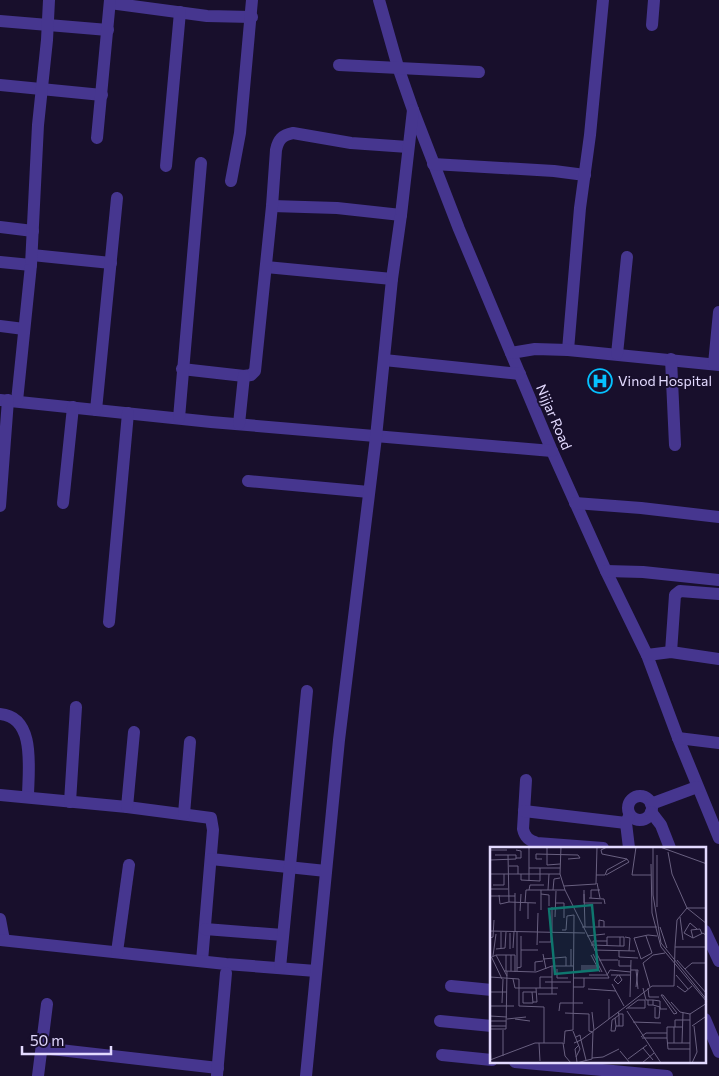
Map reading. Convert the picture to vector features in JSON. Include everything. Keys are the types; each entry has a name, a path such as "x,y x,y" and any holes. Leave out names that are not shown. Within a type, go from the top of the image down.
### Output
{"street":[{"path":"0,506 8,401 24,329 31,260 38,126 49,0"},
{"path":"231,181 240,133 252,17 252,0"},
{"name":"Nijjar Road","path":"379,0 398,67 433,164 552,451 606,571 647,655 678,738 719,838"},
{"path":"568,350 580,208 603,0"},
{"path":"652,26 654,0"},
{"path":"97,138 110,1 207,16 252,17"},
{"path":"166,166 180,12"},
{"path":"0,21 108,30"},
{"path":"339,65 479,72"},
{"path":"0,85 102,95"},
{"path":"306,1076 339,740 370,492 392,279 413,110"},
{"path":"182,369 244,376 251,375 255,371 276,150 277,143 285,135 293,133 351,143 408,147"},
{"path":"178,418 201,163"},
{"path":"433,164 554,171 585,175"},
{"path":"96,410 117,198"},
{"path":"272,206 337,208 401,215"},
{"path":"0,227 33,231"},
{"path":"618,354 627,257"},
{"path":"0,262 31,260 111,263"},
{"path":"266,267 392,279"},
{"path":"511,353 535,349 568,350 716,364 719,312"},
{"path":"0,326 24,329"},
{"path":"384,360 520,374"},
{"path":"671,360 675,445"},
{"path":"239,424 244,376"},
{"path":"8,401 376,437 552,451"},
{"path":"63,503 73,407"},
{"path":"109,622 128,412"},
{"path":"248,481 370,492"},
{"path":"575,503 641,508 719,518"},
{"path":"606,571 643,572 719,580"},
{"path":"671,652 675,595 680,591 719,594"},
{"path":"647,655 671,652 719,659"},
{"path":"280,968 307,691"},
{"path":"70,802 76,707"},
{"path":"0,714 15,720 22,726 26,736 28,751 28,797"},
{"path":"127,807 134,732"},
{"path":"678,738 719,743"},
{"path":"184,814 190,742"},
{"path":"526,780 524,836 537,843 591,847"},
{"path":"524,811 632,817 639,820 646,818 651,808 697,786"},
{"path":"0,795 127,807 211,818 213,830 202,961"},
{"path":"629,847 628,818 630,803 636,798 646,798 661,825 670,847"},
{"path":"211,859 326,871"},
{"path":"117,952 129,865"},
{"path":"0,919 2,940 316,971"},
{"path":"205,929 283,936"},
{"path":"706,933 719,961"},
{"path":"42,1048 218,1072 226,973"},
{"path":"451,986 490,990"},
{"path":"38,1076 47,1004"},
{"path":"440,1021 490,1026"},
{"path":"706,1022 714,1049"},
{"path":"442,1055 490,1060"},
{"path":"537,1064 667,1076"}],"place":[{"name":"Vinod Hospital","path":"600,381"}]}
